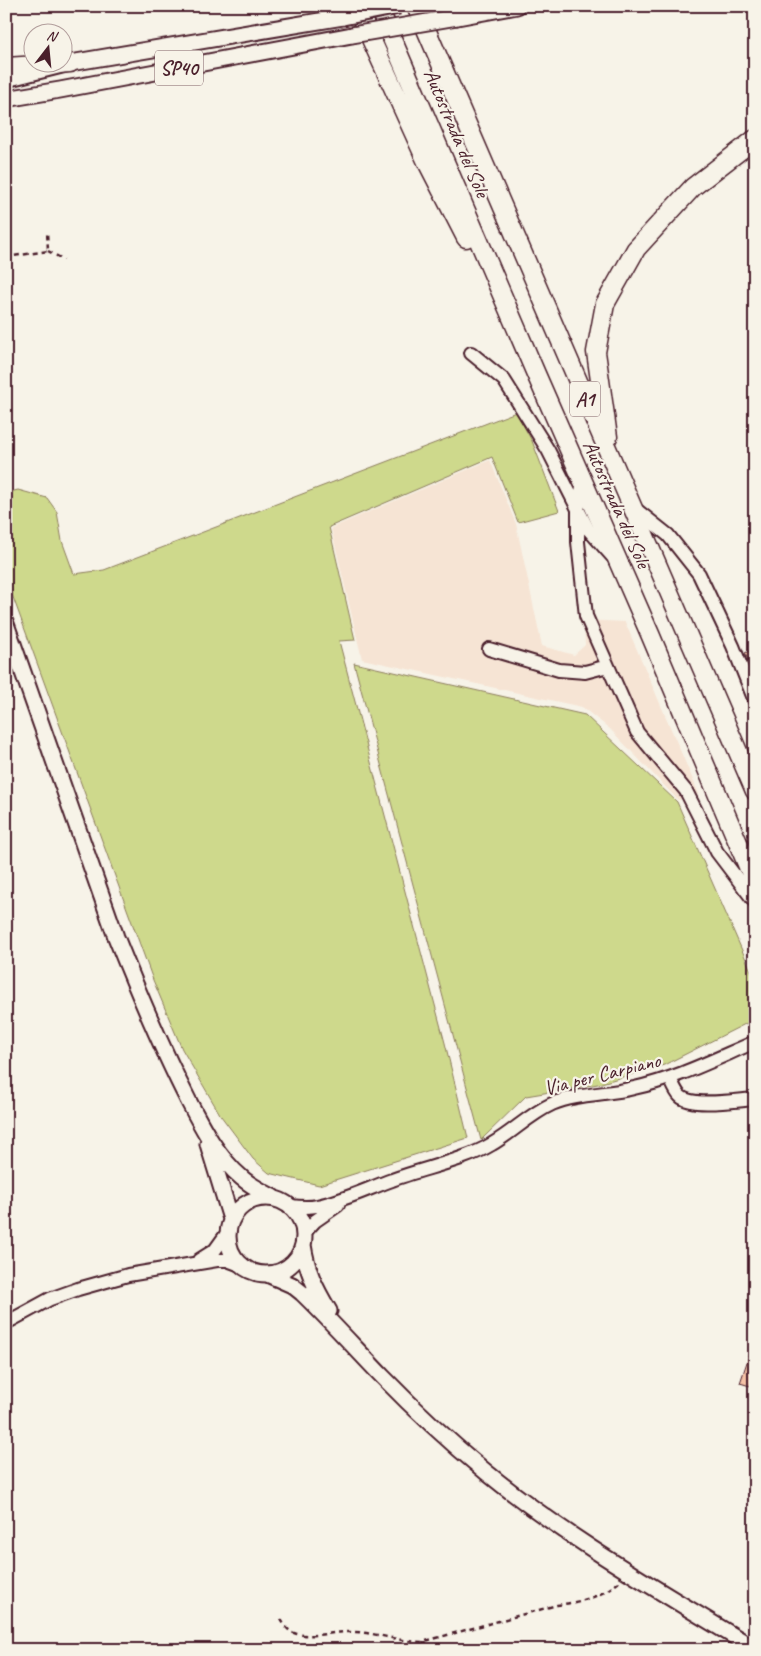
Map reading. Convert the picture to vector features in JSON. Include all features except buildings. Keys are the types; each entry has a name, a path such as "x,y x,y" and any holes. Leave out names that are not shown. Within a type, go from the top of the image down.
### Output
{"highway":[{"name":"Autostrada del Sole","path":"378,6 755,883"},
{"name":"Autostrada del Sole","path":"416,6 755,791"},
{"path":"422,6 466,120"},
{"path":"350,12 536,374"},
{"path":"6,66 22,65"},
{"path":"611,460 596,352 605,304 636,249 693,187 755,139"}],"main road":[{"name":"SP40","path":"72,63 350,12 399,6"},
{"name":"SP40","path":"6,99 516,6"},
{"name":"SP40","path":"6,79 34,72"},
{"path":"6,624 116,937 176,1076 202,1126 219,1152 241,1177 290,1206 300,1218 308,1270 314,1286 350,1343"},
{"path":"202,1126 230,1226 229,1245 234,1256 243,1266 254,1272 267,1274 292,1285 302,1292 415,1408 487,1473 563,1529 755,1649"},
{"path":"230,1226 239,1209 249,1202 261,1198 274,1198"},
{"path":"267,1274 279,1272 290,1266 298,1256 304,1239"}],"street":[{"path":"471,353 504,380 548,450 588,529 619,563"},
{"path":"583,482 578,510 578,542 586,616 637,732 686,791 717,852 755,902"},
{"name":"A1","path":"630,505 668,535 699,574 733,646 755,701"},
{"path":"489,649 559,670 585,672 608,666"},
{"name":"Via per Carpiano","path":"290,1206 301,1208 318,1206 353,1196 392,1180 476,1152 491,1145 534,1114 553,1104 576,1097 633,1089 670,1078 755,1042"},
{"path":"670,1078 680,1097 687,1100 713,1103 755,1099"},
{"name":"Via per Carpiano","path":"304,1239 315,1221 353,1196"},
{"path":"193,1263 208,1256 214,1250 230,1226"},
{"path":"6,1323 50,1299 128,1275 208,1260 227,1260 243,1266"}],"path":[{"path":"47,231 48,251"},
{"path":"6,257 48,251 64,260"},
{"path":"280,1619 291,1632 308,1636 351,1632 371,1633 402,1641 422,1642 597,1596 618,1583 628,1570"}],"shaded area":[{"path":"490,460 516,524 542,646 574,655 585,645 584,620 625,622 699,794 678,800 610,729 582,707 362,659 331,528"}],"green space":[{"path":"516,412 532,441 559,511 518,522 492,457 329,527 355,640 339,641 445,1043 468,1138 319,1185 269,1173 253,1159 221,1116 182,1049 153,980 6,578 6,493 18,490 47,498 57,512 62,541 74,574 104,570"},
{"path":"354,663 585,715 677,802 755,980 755,1019 664,1065 598,1084 526,1096 481,1140"}]}
